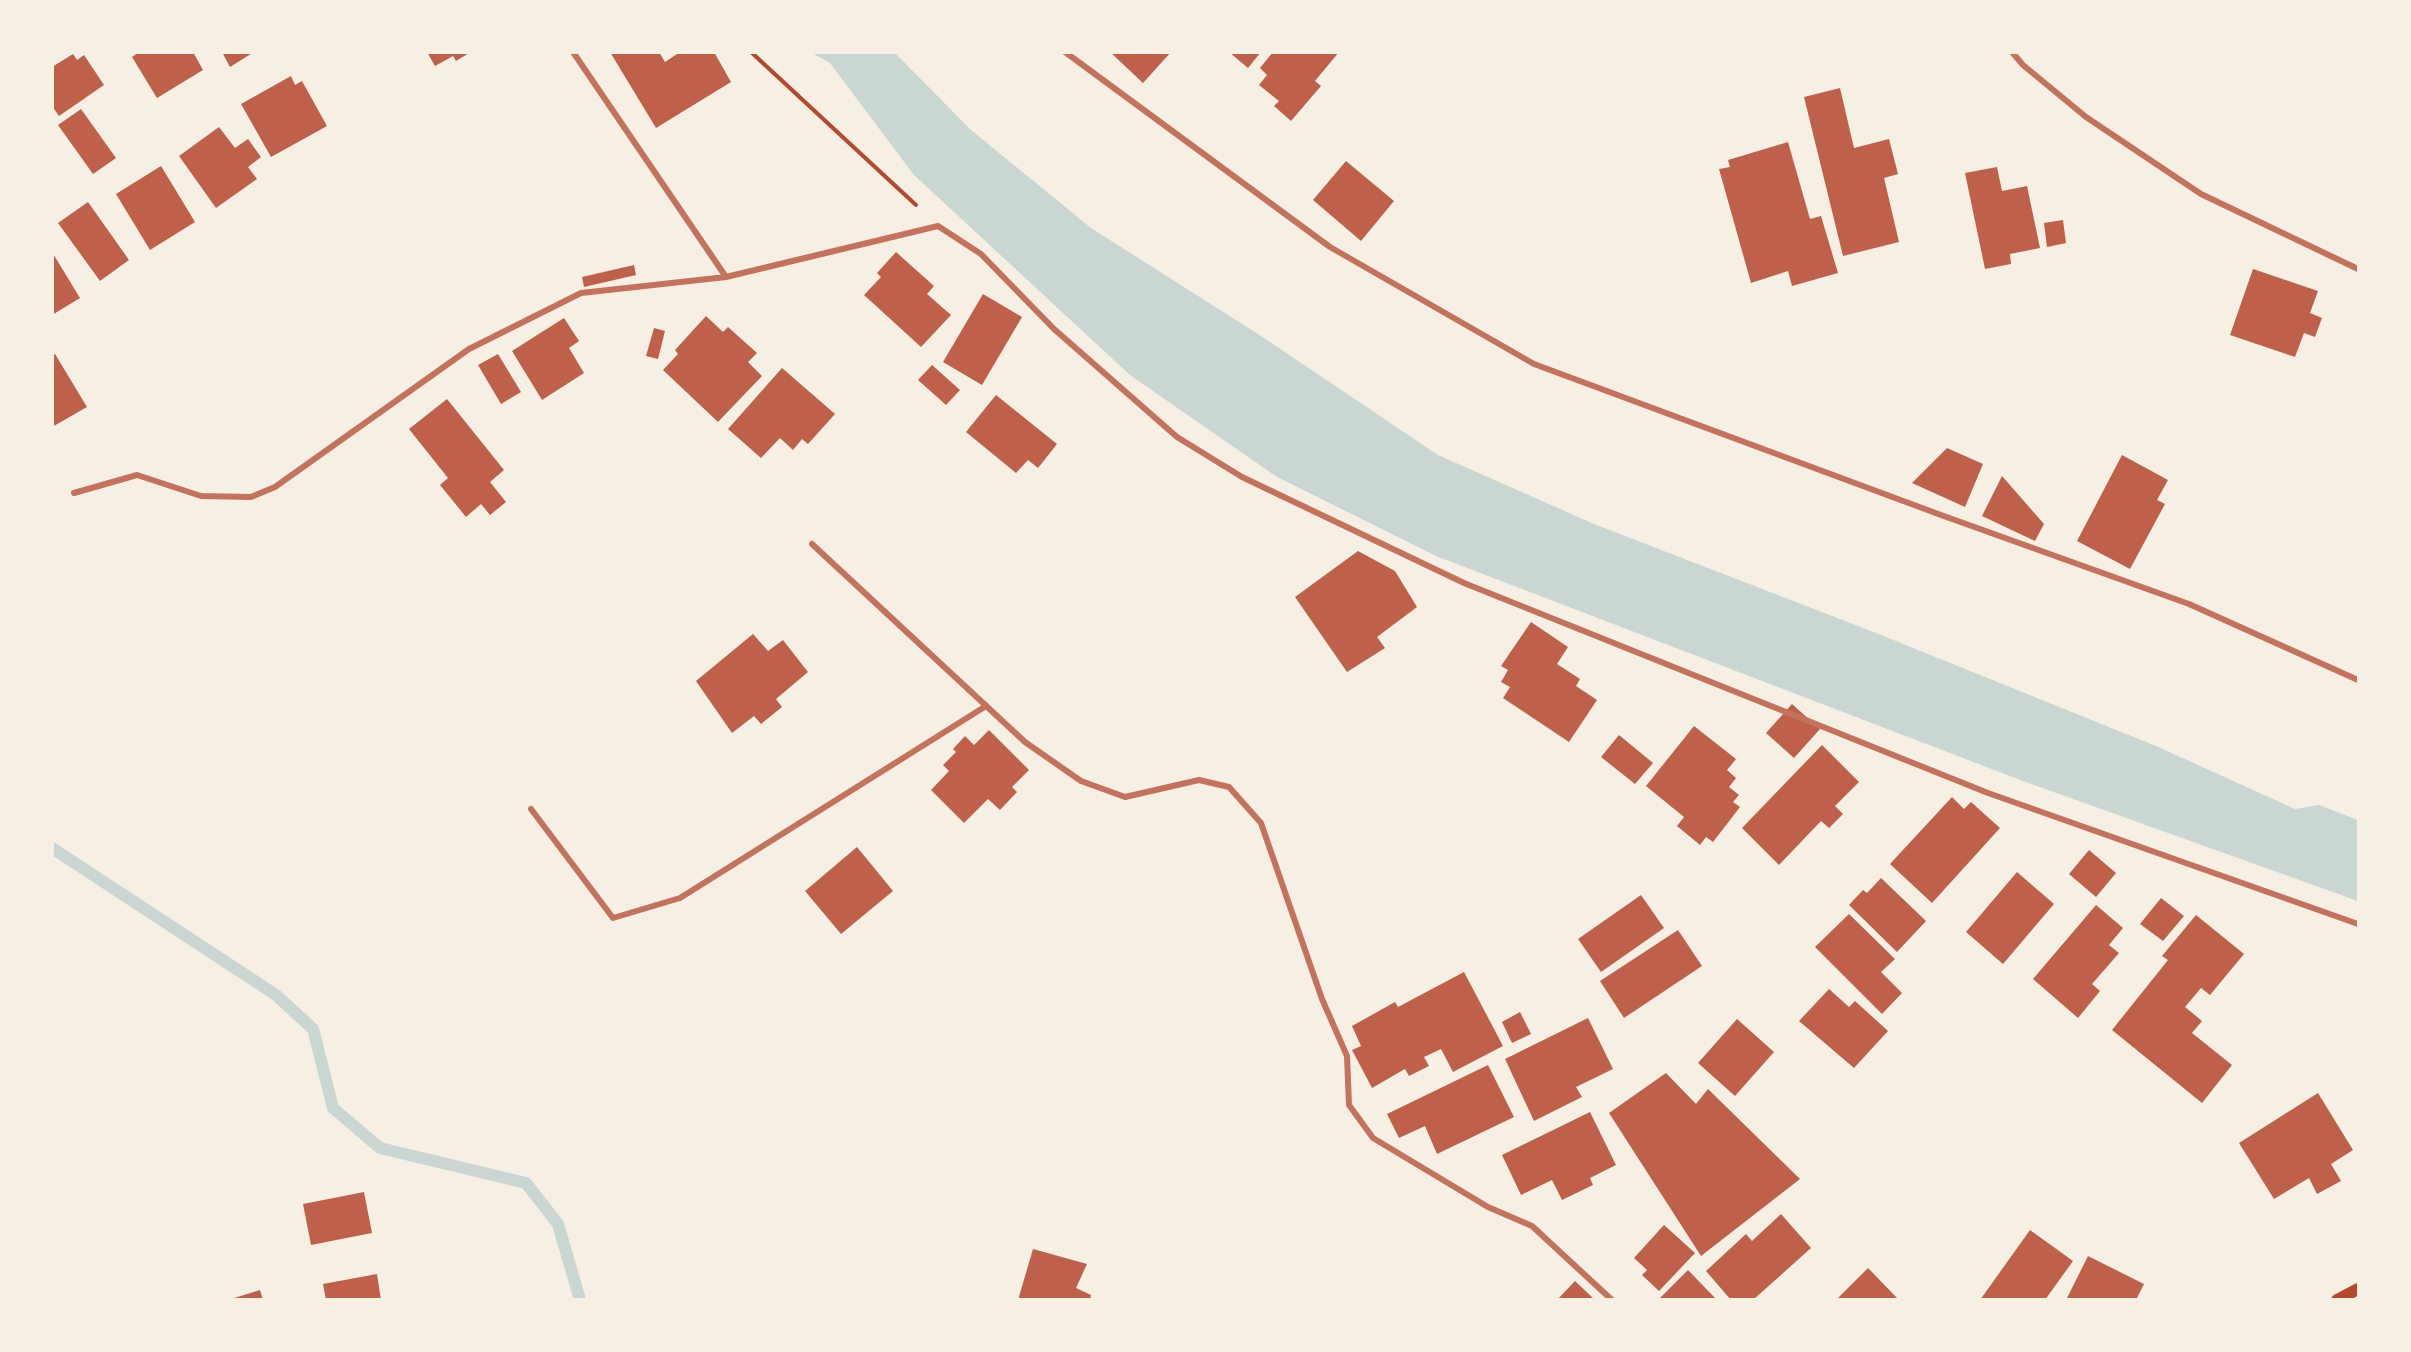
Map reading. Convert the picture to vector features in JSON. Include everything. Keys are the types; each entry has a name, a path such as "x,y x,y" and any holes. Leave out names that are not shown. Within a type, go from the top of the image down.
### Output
{"main road":[{"path":"2337,1299 2358,1289"}],"street":[{"path":"573,52 726,277"},
{"path":"1065,52 1330,247 1534,364 2189,604 2358,680"},
{"path":"2012,52 2023,65 2086,117 2201,194 2358,269"},
{"path":"74,493 137,475 201,496 251,497 275,487 469,349 581,293 726,277 938,226 981,254 1054,329 1177,437 1242,477 1464,583 1966,785 2358,924"},
{"path":"813,544 1025,742 1081,781 1125,798 1199,780 1229,787 1261,823 1322,999 1347,1056 1349,1105 1373,1138 1488,1207 1533,1226 1612,1299"},
{"path":"531,809 613,918 680,898 987,706"}],"path":[{"path":"751,52 938,226"}],"shaded area":[{"path":"812,53 895,53 971,130 1091,228 1258,334 1438,455 1594,524 1871,631 2156,746 2295,809 2319,805 2358,820 2358,901 2023,781 1436,556 1277,477 1130,375 914,175 830,63"}],"building":[{"path":"139,52 193,52 203,70 157,98 132,57"},
{"path":"222,52 254,52 230,67"},
{"path":"427,52 471,52 456,61 453,56 435,66"},
{"path":"610,52 659,52 665,62 680,52 714,52 731,82 656,128"},
{"path":"1110,52 1171,52 1143,83"},
{"path":"1229,52 1261,52 1248,68"},
{"path":"1273,52 1281,54 1283,52 1339,52 1315,81 1321,86 1291,121 1274,106 1279,101 1259,85 1267,75 1260,68"},
{"path":"73,54 77,60 84,55 104,85 59,116 52,106 52,67"},
{"path":"291,76 295,85 302,81 327,126 271,157 241,104"},
{"path":"1840,88 1854,148 1889,139 1898,174 1884,178 1899,242 1843,256 1804,97"},
{"path":"81,109 116,158 93,174 58,125"},
{"path":"219,127 235,148 248,139 261,157 248,167 257,179 216,208 179,156"},
{"path":"1788,142 1810,219 1821,216 1838,273 1792,286 1788,271 1751,283 1719,169 1730,167 1728,160"},
{"path":"1346,161 1394,201 1361,241 1313,200"},
{"path":"161,166 195,222 150,250 116,194"},
{"path":"1997,167 2002,191 2027,186 2040,248 2010,254 2011,264 1985,269 1965,173"},
{"path":"88,202 129,260 100,281 58,223"},
{"path":"2063,220 2066,243 2047,247 2044,223"},
{"path":"52,252 80,298 52,315"},
{"path":"896,252 934,286 927,294 951,315 921,347 864,295 881,277 877,273"},
{"path":"634,265 636,275 584,287 582,277"},
{"path":"2253,269 2318,291 2310,313 2322,318 2315,337 2304,333 2295,357 2230,335"},
{"path":"983,294 1022,317 982,385 943,362"},
{"path":"706,316 723,332 728,327 757,353 748,362 762,376 718,422 663,370 678,354 675,350"},
{"path":"564,318 579,341 569,348 584,373 542,400 512,351"},
{"path":"654,328 665,331 658,359 646,356"},
{"path":"55,354 87,407 52,427 52,355"},
{"path":"498,354 521,392 501,404 478,365"},
{"path":"932,365 960,390 946,405 918,380"},
{"path":"782,368 835,414 808,444 802,439 793,450 780,438 761,458 728,429"},
{"path":"996,395 1057,444 1038,468 1028,460 1016,473 966,432"},
{"path":"447,399 504,470 490,482 506,502 490,515 481,504 466,517 440,485 448,478 409,429"},
{"path":"1947,448 1983,464 1965,507 1912,483"},
{"path":"2122,455 2168,480 2157,500 2165,504 2130,569 2077,541"},
{"path":"2002,476 2044,524 2035,541 1982,516"},
{"path":"1358,551 1395,571 1417,607 1377,637 1385,648 1347,672 1295,597"},
{"path":"1531,622 1568,647 1557,664 1580,679 1576,686 1597,700 1569,742 1503,698 1510,687 1501,682 1508,670 1501,666"},
{"path":"753,634 768,651 783,640 808,672 776,699 782,707 761,724 754,716 732,733 696,681"},
{"path":"1792,704 1820,729 1794,758 1766,733"},
{"path":"1694,726 1736,759 1727,770 1736,778 1729,787 1739,795 1733,802 1740,807 1713,842 1706,837 1700,845 1677,826 1684,817 1646,786"},
{"path":"989,730 1029,770 1012,787 1017,792 1000,810 988,799 964,823 931,790 949,771 943,765 956,752 953,749 965,736 974,745"},
{"path":"1619,735 1653,763 1635,784 1601,757"},
{"path":"1822,745 1859,782 1835,806 1843,814 1829,828 1821,821 1779,865 1742,828"},
{"path":"1952,797 1964,809 1971,802 2000,828 1932,903 1890,864"},
{"path":"857,847 893,891 841,934 805,891"},
{"path":"2089,850 2116,873 2096,897 2069,874"},
{"path":"2017,872 2054,904 2003,964 1966,932"},
{"path":"1881,878 1926,921 1897,952 1849,905 1863,890 1867,893"},
{"path":"1641,895 1664,928 1601,972 1578,939"},
{"path":"2161,898 2184,916 2163,941 2140,924"},
{"path":"2096,905 2123,928 2109,945 2119,953 2092,984 2100,991 2078,1018 2033,979"},
{"path":"1849,914 1895,959 1881,972 1902,993 1882,1014 1815,947"},
{"path":"2196,915 2244,954 2210,995 2201,988 2185,1007 2202,1021 2192,1033 2232,1065 2202,1103 2112,1030 2168,960 2162,956"},
{"path":"1678,930 1702,966 1624,1018 1600,981"},
{"path":"1464,972 1503,1046 1453,1072 1441,1049 1424,1057 1429,1066 1409,1076 1405,1069 1372,1088 1352,1050 1361,1046 1352,1026 1395,1002 1398,1007"},
{"path":"1829,989 1849,1007 1855,1001 1888,1031 1854,1068 1799,1021"},
{"path":"1520,1012 1531,1034 1512,1043 1502,1022"},
{"path":"1588,1018 1613,1069 1576,1087 1582,1097 1534,1121 1505,1059"},
{"path":"1737,1019 1774,1052 1735,1096 1698,1063"},
{"path":"1488,1065 1514,1117 1437,1154 1425,1126 1399,1138 1387,1114"},
{"path":"1666,1073 1696,1104 1708,1089 1800,1179 1701,1256 1609,1113"},
{"path":"2318,1093 2353,1150 2331,1164 2341,1181 2317,1194 2309,1178 2274,1199 2239,1143"},
{"path":"1590,1112 1616,1165 1590,1178 1593,1185 1562,1200 1552,1180 1521,1195 1502,1155"},
{"path":"364,1192 372,1233 311,1245 303,1204"},
{"path":"1781,1214 1811,1248 1753,1300 1731,1300 1706,1271 1746,1234 1752,1241"},
{"path":"1664,1225 1695,1253 1659,1291 1642,1275 1647,1270 1634,1258"},
{"path":"2030,1230 2073,1261 2045,1300 1980,1300"},
{"path":"1033,1249 1087,1264 1076,1288 1091,1295 1090,1300 1018,1300"},
{"path":"2088,1256 2144,1284 2136,1300 2066,1300"},
{"path":"1868,1268 1899,1300 1836,1300"},
{"path":"1688,1270 1717,1300 1658,1300"},
{"path":"377,1274 381,1300 326,1300 323,1284"},
{"path":"1575,1281 1595,1300 1557,1300"},
{"path":"260,1290 263,1300 231,1300 231,1299"}],"waterway":[{"path":"52,848 276,995 313,1029 333,1108 380,1148 526,1183 558,1224 580,1300"}]}
